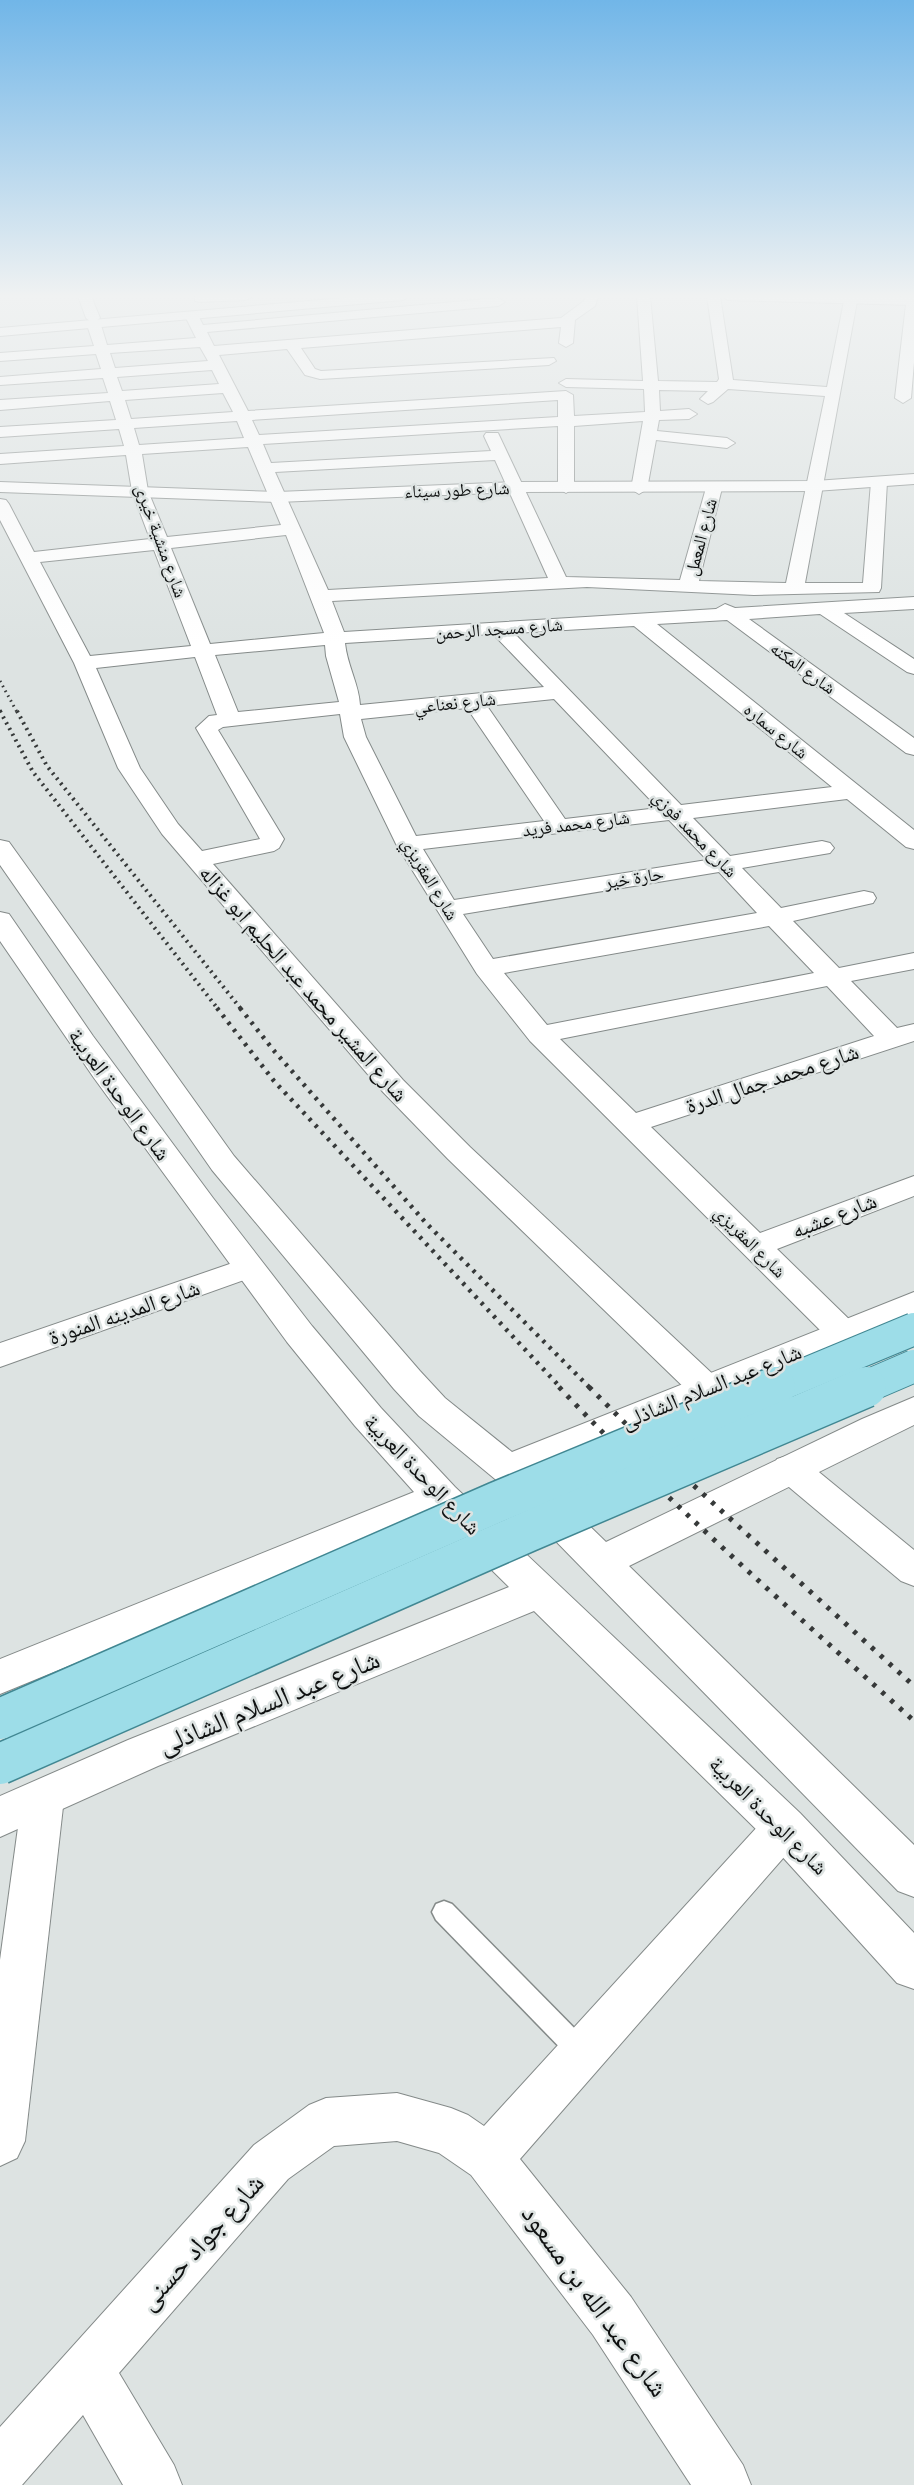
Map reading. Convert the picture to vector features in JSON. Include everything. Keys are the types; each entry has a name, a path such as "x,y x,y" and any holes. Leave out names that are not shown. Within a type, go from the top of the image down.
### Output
{"main road":[{"path":"0,1719 497,1502 914,1329"},
{"path":"0,1764 527,1532 914,1366"}],"street":[{"name":"شارع منشية خيرى","path":"121,412 133,450 140,491 230,720"},
{"name":"شارع المقريزي","path":"241,412 321,596 335,638 336,656 355,737 408,844 447,909 486,968 540,1035 843,1333"},
{"path":"0,432 289,412"},
{"path":"482,412 559,582"},
{"path":"566,412 566,488"},
{"path":"639,489 652,412"},
{"path":"0,459 566,420 652,416 683,419 692,412"},
{"path":"794,589 828,412"},
{"path":"648,435 727,443"},
{"path":"265,468 501,455"},
{"name":"شارع طور سيناء","path":"0,488 278,497 517,487 639,489 815,486 914,479"},
{"path":"872,588 879,482"},
{"name":"شارع المعمل","path":"691,586 714,488"},
{"name":"شارع المشير محمد عبد الحليم ابو غزاله","path":"0,504 84,663 129,768 153,806 195,860 393,1086 459,1153 706,1388"},
{"path":"29,558 293,529"},
{"name":"شارع مسجد الرحمن","path":"321,596 559,582 620,582 794,589 914,587"},
{"name":"شارع المكنه","path":"691,586 914,748"},
{"name":"شارع مسجد الرحمن","path":"84,663 335,638 914,603"},
{"path":"890,606 914,620"},
{"path":"826,610 912,666"},
{"name":"شارع سماره","path":"638,620 914,842"},
{"name":"شارع محمد فوزي","path":"499,629 833,978 903,1035"},
{"name":"شارع نعناعي","path":"230,720 559,692"},
{"path":"473,701 559,826"},
{"path":"195,860 266,846 271,843 272,838 207,729 218,721 230,720"},
{"name":"شارع محمد فريد","path":"408,844 851,792"},
{"name":"شارع الوحدة العربية","path":"0,847 224,1163 406,1380 432,1407 508,1469 914,1876"},
{"name":"حارة خير","path":"447,909 822,848"},
{"path":"486,968 775,917 864,898"},
{"name":"شارع الوحدة العربية","path":"0,920 46,992 247,1268 366,1415 441,1497 784,1827 913,1966"},
{"path":"540,1035 914,961"},
{"path":"46,992 93,981"},
{"name":"شارع محمد جمال الدرة","path":"631,1124 903,1035"},
{"name":"شارع عشبه","path":"755,1246 914,1185"},
{"name":"شارع المدينه المنورة","path":"0,1355 247,1268"},
{"name":"شارع عبد السلام الشاذلى","path":"508,1469 914,1303"},
{"path":"601,1562 716,1507 790,1468 914,1410"},
{"path":"790,1468 914,1571"},
{"path":"0,1677 441,1497"},
{"name":"شارع عبد السلام الشاذلى","path":"0,1817 143,1753 540,1592"},
{"path":"83,1643 143,1753"},
{"path":"0,2141 3,2093 43,1798"},
{"path":"470,2145 581,2052 784,1827"},
{"name":"شارع جواد حسنى","path":"0,2468 271,2162 326,2122 397,2117 470,2145"},
{"name":"شارع عبد الله بن مسعود","path":"470,2145 612,2316 723,2485"},
{"path":"87,2370 154,2485"}],"lane":[{"path":"444,1912 581,2052"}],"railway":[{"path":"0,681 17,712"},
{"path":"0,711 33,772 218,1009"},
{"path":"17,711 47,766 241,1009"},
{"path":"217,1008 274,1081 561,1388"},
{"path":"240,1008 275,1052 426,1223 590,1388"},
{"path":"559,1387 688,1516 914,1721"},
{"path":"590,1388 625,1423 914,1686"}]}
